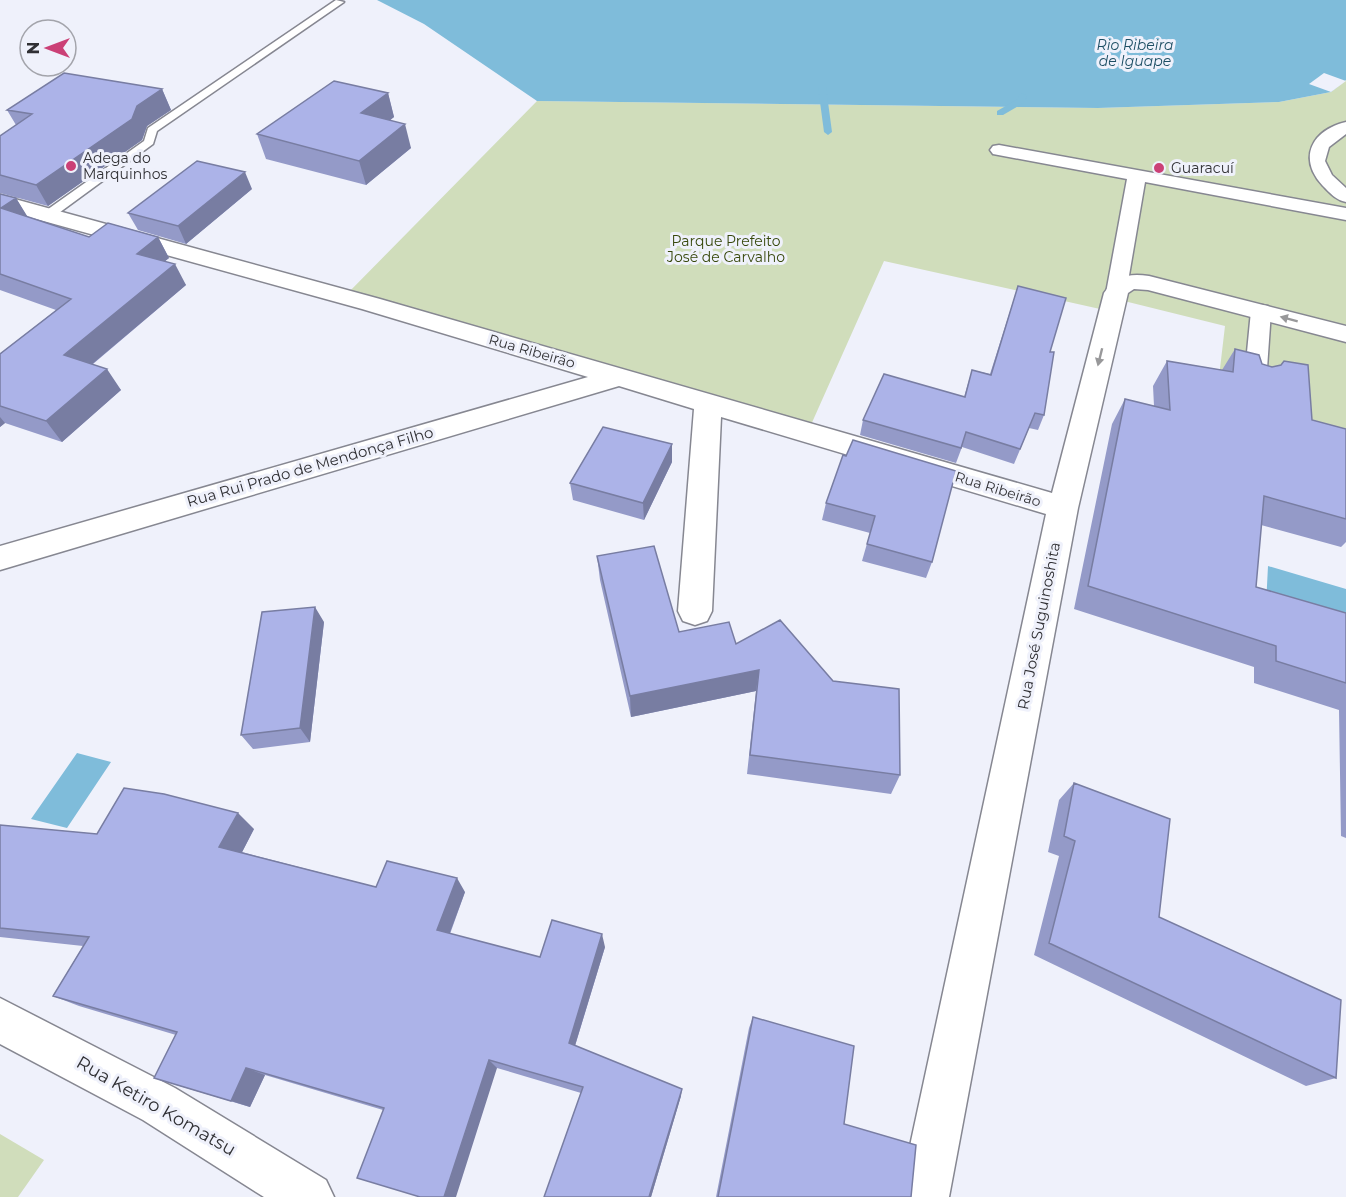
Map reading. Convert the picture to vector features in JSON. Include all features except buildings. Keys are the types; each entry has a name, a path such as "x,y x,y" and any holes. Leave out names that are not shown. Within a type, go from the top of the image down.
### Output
{"street":[{"path":"1346,127 1322,146 1316,155 1316,164 1324,178 1346,197"},
{"path":"999,150 1346,214"},
{"path":"1116,293 1137,175"},
{"name":"Rua Ribeirão","path":"0,202 708,402 1063,508"},
{"path":"1116,293 1119,287 1128,283 1149,283 1346,334"},
{"name":"Rua José Suguinoshita","path":"924,1197 1063,508 1116,293"},
{"path":"1255,383 1261,312"},
{"name":"Rua Rui Prado de Mendonça Filho","path":"0,558 620,377"},
{"path":"695,611 708,402"},
{"name":"Rua Ketiro Komatsu","path":"0,1020 159,1104 309,1197"}],"lane":[{"path":"48,216 149,142 152,130 339,2"}],"green space":[{"name":"Parque Prefeito José de Carvalho","path":"1346,80 1346,447 1215,411 1225,326 1112,298 1109,311 884,261 810,427 346,295 537,101 1098,108 1279,102 1331,92"},
{"path":"0,1134 44,1160 18,1197 0,1197"}],"water":[{"name":"Rio Ribeira de Iguape","path":"377,0 1346,0 1346,80 1331,92 1279,102 1098,108 537,101 424,24"},
{"path":"1268,566 1346,589 1346,628 1266,605"},
{"path":"77,753 111,762 67,828 31,819"}],"pier":[{"path":"1324,73 1346,81 1331,92 1309,84"}],"waterway":[{"path":"822,87 828,132"},
{"path":"1000,113 1022,100 1023,95"}],"place":[{"name":"Adega do Marquinhos","path":"71,166"},
{"name":"Guaracuí","path":"1159,168"}]}
